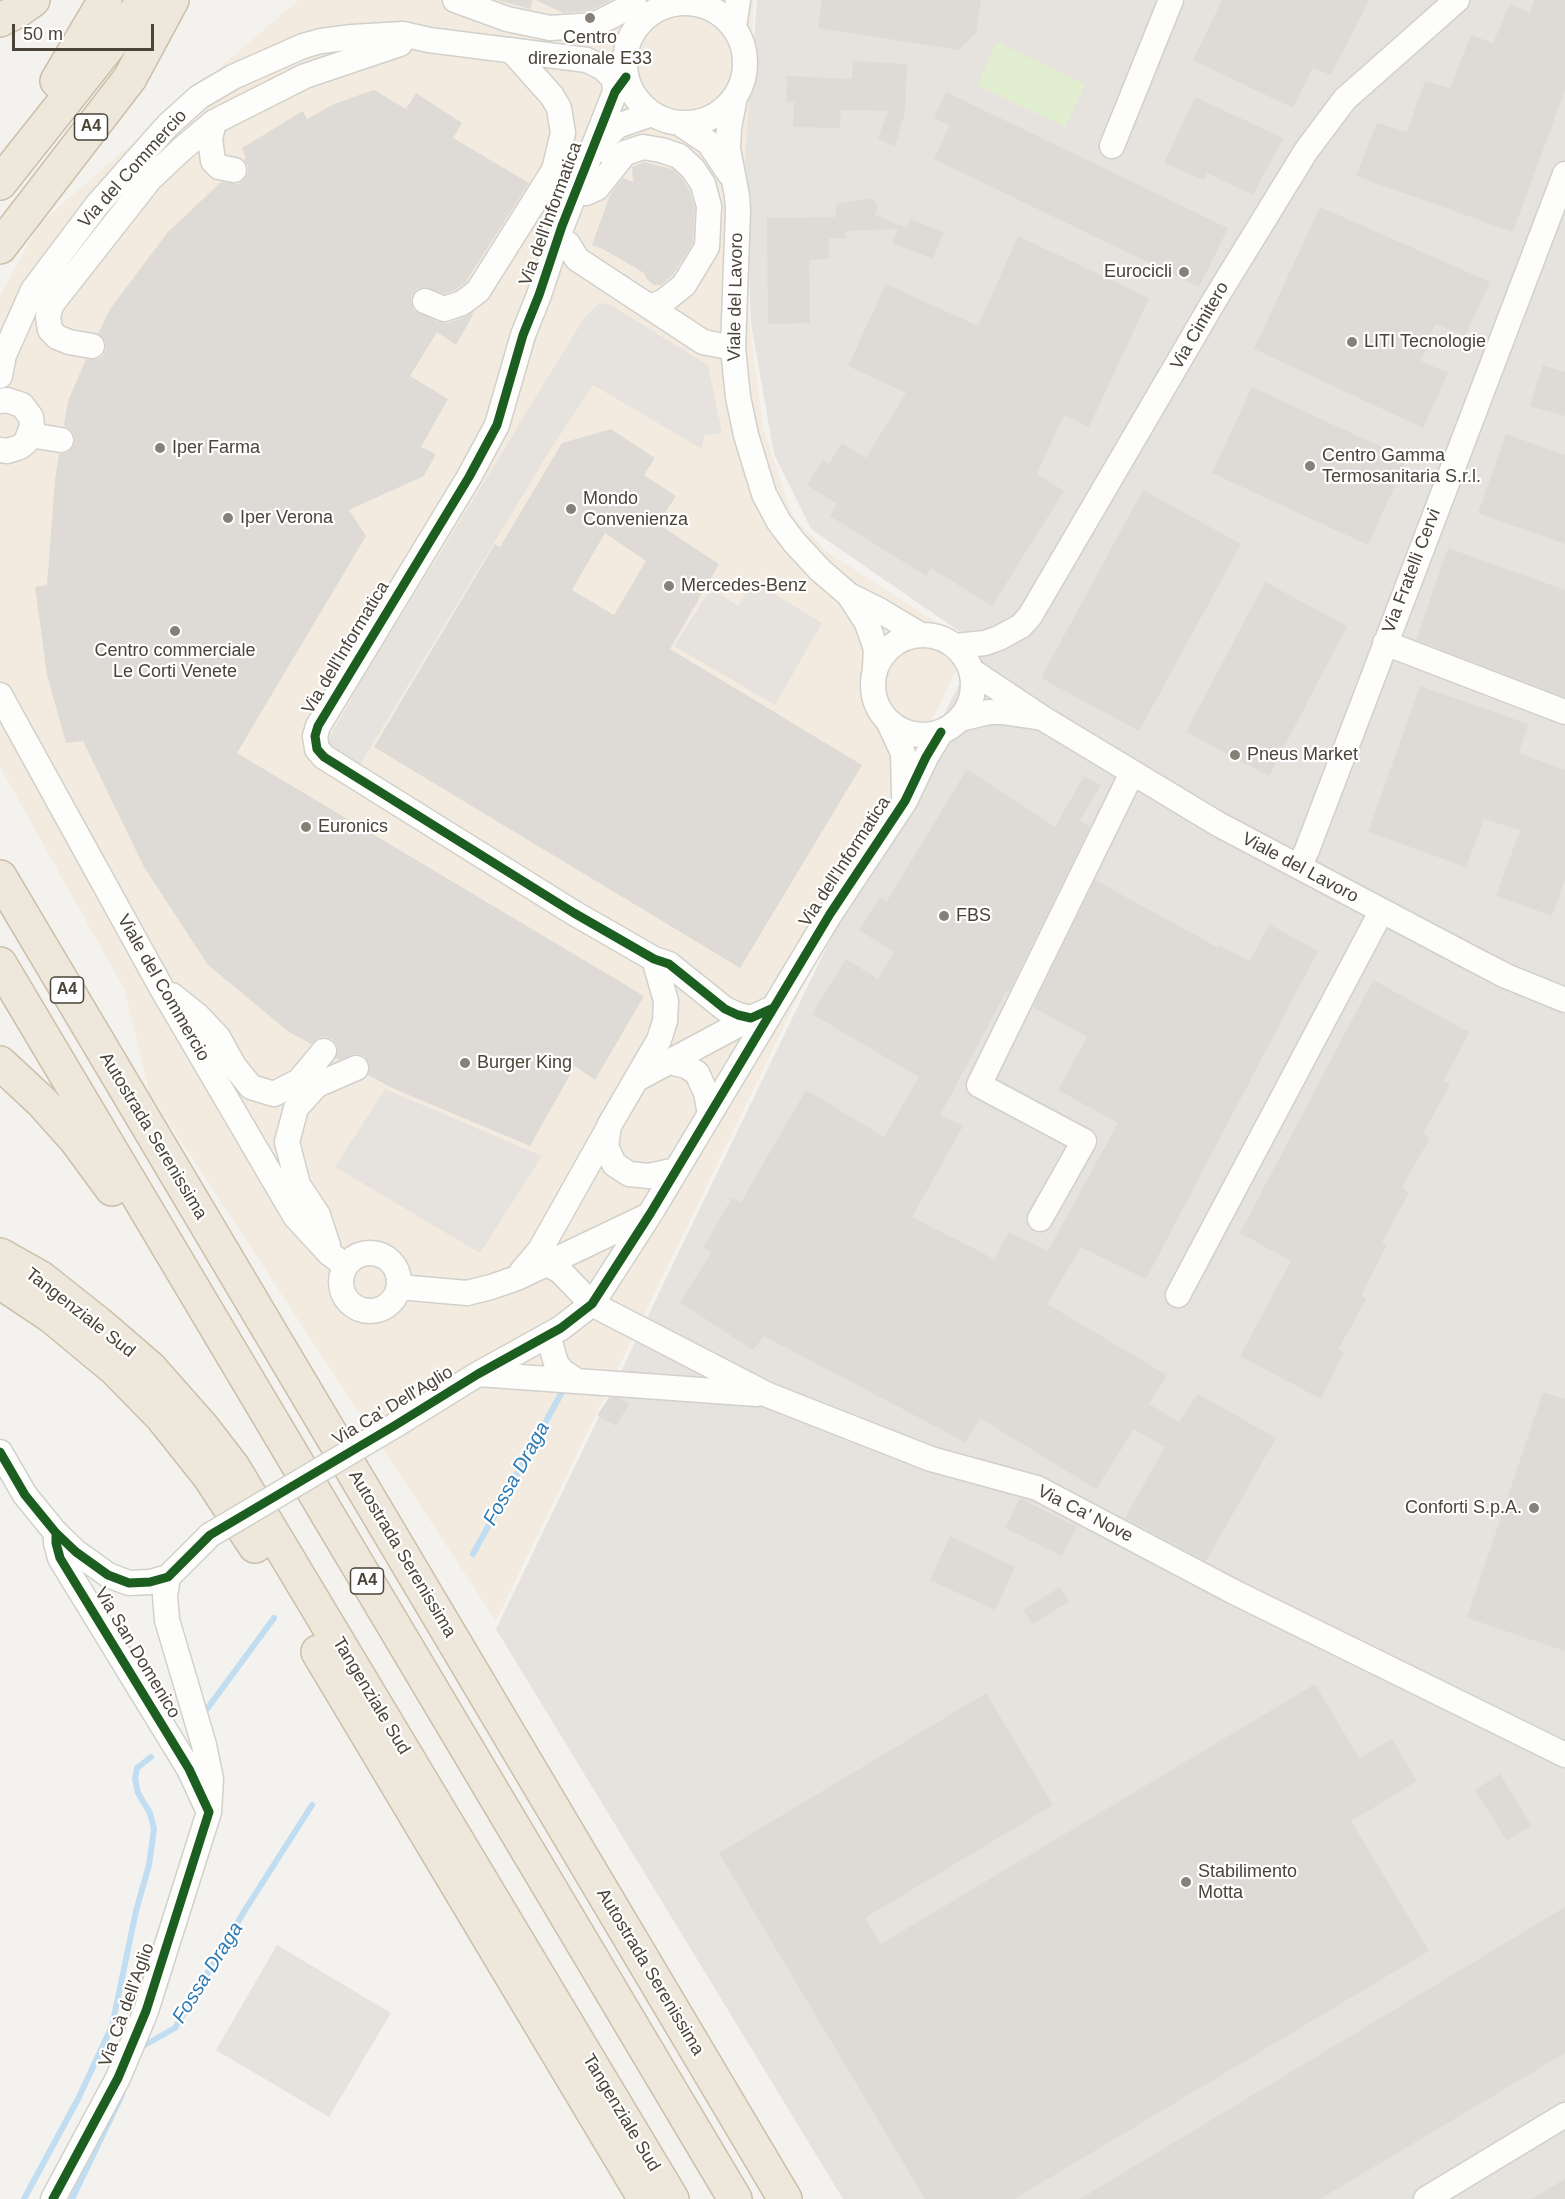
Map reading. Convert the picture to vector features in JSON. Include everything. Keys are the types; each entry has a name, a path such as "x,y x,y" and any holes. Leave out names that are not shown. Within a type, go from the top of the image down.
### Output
{"highway":[{"path":"0,20 33,0"},
{"path":"0,175 105,0"},
{"name":"A4","path":"0,183 145,0"},
{"name":"A4","path":"0,247 130,78 172,0"},
{"name":"Autostrada Serenissima","path":"0,877 785,2199"},
{"name":"A4","path":"0,964 735,2199"},
{"name":"A4","path":"0,1063 42,1102 76,1140 147,1239 214,1323"},
{"name":"Tangenziale Sud","path":"0,1255 41,1278 150,1368 203,1428 232,1467 672,2199"},
{"name":"Tangenziale Sud","path":"0,1282 51,1316 115,1369 162,1417 209,1476 248,1533 645,2199"}],"street":[{"path":"455,0 507,19 550,28 594,25 627,8 634,0"},
{"name":"Viale del Lavoro","path":"734,28 738,0"},
{"path":"1112,146 1170,0"},
{"name":"Via Cimitero","path":"956,646 985,643 999,638 1021,626 1030,616 1306,150 1345,99 1457,0"},
{"name":"Viale del Lavoro","path":"630,36 642,20 658,9 678,1 709,7 723,16 734,28 742,44 745,62 743,80 735,97 728,148 738,210 733,348 738,397 746,435 764,494 779,522 820,570 849,595 919,634 945,639 956,646 972,671 1044,719 1218,824 1506,976 1565,1000"},
{"name":"Via del Commercio","path":"0,376 4,355 33,290 97,205 168,125 199,97 232,77 303,46 321,41 403,34 429,40 581,60 603,68 621,85"},
{"path":"552,96 562,74 581,60 618,47 630,36"},
{"path":"630,36 621,85 652,114"},
{"path":"92,346 69,342 57,337 50,330 48,317 51,305 150,179 182,148 214,122 305,76 400,44 429,40"},
{"path":"425,301 444,309 462,303 478,291 554,170 563,133 559,108 552,96 511,50"},
{"name":"Via dell'Informatica","path":"621,85 562,226 539,295 523,334 497,425 470,477 318,726 315,736 317,749 324,758 574,913 654,959 669,964 724,1009 751,1018"},
{"name":"Viale del Lavoro","path":"679,123 692,123 711,117 726,107 735,97"},
{"name":"Viale del Lavoro","path":"652,114 679,123 709,143 734,180"},
{"name":"Via dell'Informatica","path":"509,389 534,349 606,138 617,126 652,114"},
{"path":"214,122 210,149 213,161 219,167 234,170"},
{"path":"586,193 597,188 625,153 643,147 679,156 693,168 703,184 709,206 707,247 684,285 664,301 651,307"},
{"name":"Via Fratelli Cervi","path":"1299,867 1565,174"},
{"path":"568,244 577,259 703,342 733,348"},
{"path":"0,394 0,400 15,402 28,411 32,426 30,435 20,447 7,451 0,450"},
{"path":"30,435 61,440"},
{"name":"Viale del Lavoro","path":"849,595 867,623 876,649 872,682 873,697 879,711 889,723 914,735 928,735 989,712 1044,719"},
{"path":"875,667 882,654 892,644 905,637 919,634"},
{"path":"1385,643 1565,712"},
{"path":"951,726 969,705 973,688 972,671"},
{"name":"Viale del Commercio","path":"0,695 161,987 295,1216 338,1260"},
{"name":"Via dell'Informatica","path":"889,723 903,753 904,801"},
{"name":"Via dell'Informatica","path":"592,1304 650,1214 830,914 904,801 926,757 951,726"},
{"path":"1040,1219 1084,1142 979,1085 1132,773"},
{"path":"1178,1296 1381,912"},
{"path":"517,1278 540,1250 659,1040 665,1021 666,1001 654,959"},
{"path":"161,987 197,1015 218,1037 234,1066 251,1087 274,1094 299,1081 324,1051"},
{"path":"637,1079 773,1008"},
{"path":"670,1062 686,1066 697,1073 706,1093 710,1114"},
{"path":"338,1260 366,1252 385,1257 393,1264 398,1275 399,1287 393,1300 373,1311 361,1309 351,1304 342,1291 342,1276 338,1260 318,1215 298,1185 287,1142 296,1108 317,1085 356,1068"},
{"path":"609,1126 606,1146 614,1164 629,1174 649,1176 676,1170"},
{"path":"399,1287 467,1293 517,1278 650,1214"},
{"name":"Via Ca' Nove","path":"547,1264 560,1271 592,1304 768,1395 931,1459 1037,1488 1234,1592 1565,1755"},
{"name":"Via Ca' Dell'Aglio","path":"168,1577 210,1536 478,1374 549,1335 592,1304"},
{"path":"549,1335 556,1363 562,1371 577,1381"},
{"path":"478,1374 768,1395"},
{"name":"Via San Domenico","path":"0,1452 25,1495 56,1533 60,1558 189,1769 209,1812"},
{"path":"56,1533 76,1552 108,1575 129,1583 150,1582 168,1577"},
{"name":"Via Cà dell'Aglio","path":"53,2199 118,2078 146,2011 209,1812 211,1779 204,1745 167,1620 165,1596 168,1577"},
{"path":"1426,2199 1565,2115"}],"shaded area":[{"path":"298,0 754,0 742,264 763,427 792,515 826,551 969,644 496,1621 150,1094 124,989 0,767 0,296 39,224"},
{"path":"757,0 1565,0 1565,2199 843,2199 496,1629 835,930 979,645 811,529 774,454 751,323 745,158"},
{"path":"599,303 609,304 708,365 722,433 704,435 702,449 593,385 552,447 359,766 334,754 328,740 371,664 584,318"},
{"path":"753,581 822,623 775,705 674,646 711,588 738,606"},
{"path":"1229,757 1311,799 1299,830 1290,835 1280,835 1209,796"},
{"path":"1277,876 1500,993 1482,1033 1368,972 1235,1234 1185,1208 1321,950 1255,915"},
{"path":"385,1089 542,1156 480,1253 335,1167"},
{"path":"277,1945 391,2013 329,2117 216,2050"}],"green space":[{"path":"997,42 1085,84 1065,127 977,85"}],"building":[{"path":"497,0 533,0 530,9"},
{"path":"536,0 611,0 590,11 563,13"},
{"path":"822,0 981,0 976,33 959,50 818,28"},
{"path":"1222,0 1369,0 1331,75 1313,68 1293,108 1193,60"},
{"path":"1534,0 1565,0 1565,90 1513,232 1356,176 1377,123 1407,132 1425,81 1450,88 1471,35 1493,43 1510,4 1530,13"},
{"path":"853,61 907,64 905,112 895,146 878,139 888,111 841,110 840,128 793,127 794,102 786,102 787,76 852,79"},
{"name":"Centro commerciale Le Corti Venete","path":"374,90 406,109 416,93 462,123 453,138 529,183 465,283 445,294 424,287 417,289 412,295 411,302 414,310 438,322 448,323 475,311 456,345 437,332 410,376 448,399 421,447 436,454 424,476 349,510 366,536 237,753 644,996 595,1080 575,1066 530,1146 392,1088 368,1075 369,1063 364,1056 357,1054 340,1060 336,1058 338,1047 333,1040 327,1037 320,1037 311,1044 289,1032 208,965 144,867 83,741 66,743 47,675 35,587 47,585 59,454 67,453 75,443 74,434 64,426 68,401 86,359 97,359 103,356 106,349 105,341 98,334 110,309 168,232 221,182 238,184 245,179 248,166 244,160 246,158 242,148 303,111 307,119 334,104"},
{"path":"946,92 1228,228 1199,287 934,159 950,125 934,118"},
{"path":"1195,97 1283,138 1253,195 1207,173 1204,180 1164,163"},
{"path":"644,162 672,169 682,178 690,191 695,208 693,243 673,275 661,285 654,285 644,273 592,245 610,195 623,178 633,182 632,167"},
{"path":"872,198 878,207 875,215 907,228 910,219 943,232 933,259 892,243 898,229 845,231 846,239 829,238 829,259 809,260 810,323 768,324 767,218 836,217 836,204"},
{"path":"1320,207 1490,282 1465,336 1435,324 1421,361 1448,373 1423,428 1254,349"},
{"path":"1018,236 1149,298 1089,427 1064,415 1037,474 1064,491 992,606 931,568 926,576 830,516 837,504 807,485 823,460 829,464 842,443 866,458 906,393 848,366 886,284 978,326"},
{"path":"1543,365 1565,372 1565,416 1530,406"},
{"name":"Centro Gamma Termosanitaria S.r.l.","path":"1252,387 1407,459 1368,545 1212,473"},
{"path":"611,429 655,458 644,475 676,496 658,524 719,564 670,649 862,765 740,968 374,747 495,544 500,547 562,443","holes":["605,533 646,561 614,615 572,590"]},
{"path":"1506,434 1565,455 1565,544 1478,513"},
{"path":"1143,490 1241,544 1139,731 1041,678"},
{"path":"1448,548 1565,590 1565,697 1416,640"},
{"path":"1265,582 1347,626 1269,776 1186,732"},
{"path":"1420,686 1528,724 1519,753 1565,770 1565,879 1552,916 1496,896 1520,830 1484,819 1466,867 1368,832"},
{"path":"967,769 1055,827 1084,776 1101,785 1080,820 1090,827 1008,993 1006,992 940,1115 963,1126 912,1217 994,1259 1009,1232 1048,1251 1118,1123 1058,1090 1087,1037 1033,1007 1095,880 1217,947 1218,945 1250,961 1269,924 1318,951 1146,1279 1081,1247 1047,1304 1167,1375 1149,1404 1179,1422 1198,1394 1276,1438 1206,1561 1125,1518 1165,1447 1134,1429 1096,1489 980,1418 965,1442 764,1336 753,1350 680,1302 712,1252 703,1248 732,1198 741,1202 806,1090 884,1137 919,1077 812,1014 846,959 878,979 894,952 859,930 880,897 887,901"},
{"path":"1373,980 1469,1032 1444,1081 1450,1084 1423,1134 1430,1138 1402,1187 1409,1193 1382,1242 1387,1245 1361,1295 1366,1299 1338,1350 1344,1352 1321,1399 1240,1356 1291,1261 1240,1233"},
{"name":"Conforti S.p.A.","path":"1543,1392 1565,1399 1565,1651 1467,1618"},
{"path":"609,1398 620,1398 629,1404 616,1426 597,1415"},
{"path":"1020,1498 1077,1527 1062,1556 1005,1528"},
{"path":"950,1536 1015,1567 995,1610 930,1580"},
{"path":"1060,1587 1069,1602 1032,1624 1023,1610"},
{"name":"Stabilimento Motta","path":"1315,1684 1359,1758 1392,1739 1417,1781 1351,1821 1429,1951 1014,2199 925,2199 719,1853 986,1693 1053,1805 865,1918 881,1944"},
{"path":"1500,1774 1531,1825 1507,1841 1475,1790"},
{"path":"1565,1907 1565,2053 1320,2199 1080,2199"},
{"path":"1565,2179 1565,2199 1531,2199"}],"waterway":[{"name":"Fossa Draga","path":"473,1554 561,1394"},
{"path":"207,1709 274,1618"},
{"path":"24,2199 78,2099 112,2026 136,1911 149,1865 154,1829 150,1813 138,1793 135,1779 137,1768 151,1757"},
{"name":"Fossa Draga","path":"141,2050 143,2046 175,2028 245,1910 312,1805"},
{"name":"Fossa Draga","path":"72,2199 122,2095"}],"cycle path":[{"path":"626,77 615,92 562,226 523,335 497,425 469,477 318,726 315,736 317,749 324,757 574,913 654,959 669,964 725,1009 751,1018 773,1008"},
{"path":"56,1533 76,1552 108,1575 129,1583 150,1582 168,1577 210,1535 478,1374 561,1328 592,1304 650,1214 830,914 905,801 941,732"},
{"path":"0,1452 25,1495 56,1533 60,1558 189,1769 209,1812 146,2011 118,2078 53,2199"}],"place":[{"name":"Centro direzionale E33","path":"590,18"},
{"name":"Eurocicli","path":"1184,272"},
{"name":"LITI Tecnologie","path":"1352,342"},
{"name":"Iper Farma","path":"160,448"},
{"name":"Centro Gamma Termosanitaria S.r.l.","path":"1310,466"},
{"name":"Mondo Convenienza","path":"571,509"},
{"name":"Iper Verona","path":"228,518"},
{"name":"Mercedes-Benz","path":"669,586"},
{"name":"Centro commerciale Le Corti Venete","path":"175,631"},
{"name":"Pneus Market","path":"1235,755"},
{"name":"Euronics","path":"306,827"},
{"name":"FBS","path":"944,916"},
{"name":"Burger King","path":"465,1063"},
{"name":"Conforti S.p.A.","path":"1534,1508"},
{"name":"Stabilimento Motta","path":"1186,1882"}]}
